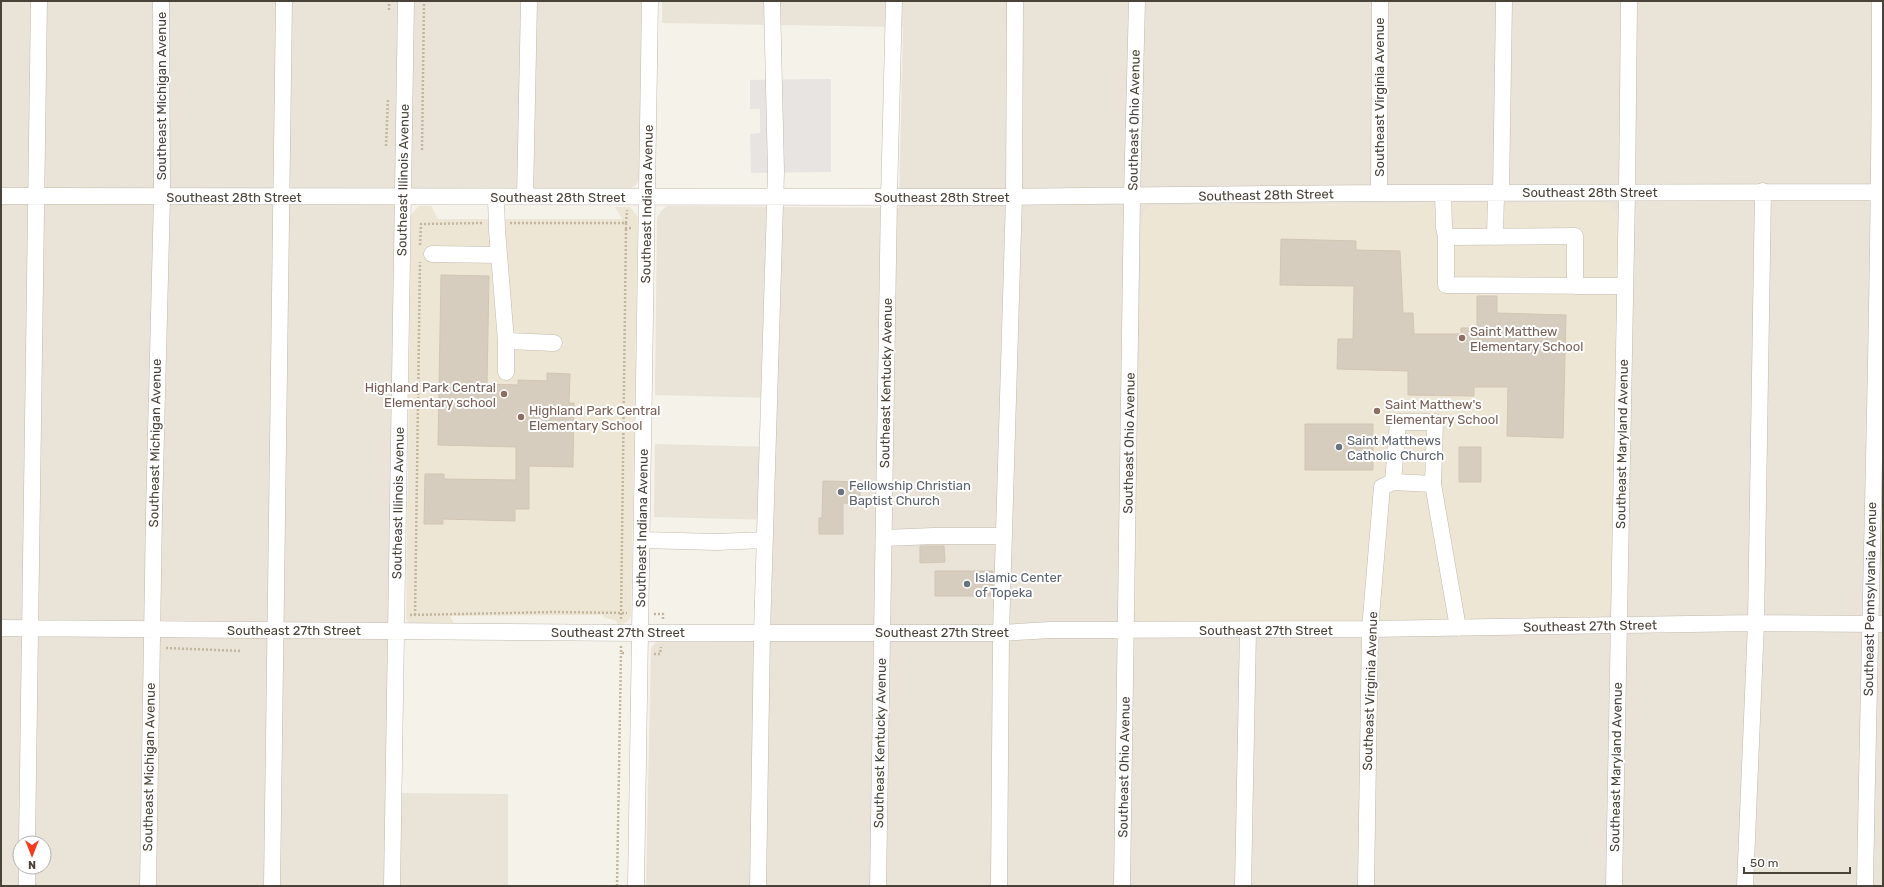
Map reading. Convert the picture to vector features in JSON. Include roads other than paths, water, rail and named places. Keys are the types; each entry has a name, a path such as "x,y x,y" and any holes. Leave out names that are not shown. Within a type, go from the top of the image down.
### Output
{"street":[{"path":"27,835 32,629 35,196 39,1"},
{"name":"Southeast Michigan Avenue","path":"148,886 162,196 161,1"},
{"path":"272,886 276,630 278,337 284,1"},
{"name":"Southeast Illinois Avenue","path":"392,886 406,1"},
{"path":"525,197 529,1"},
{"name":"Southeast Indiana Avenue","path":"636,886 650,1"},
{"path":"758,886 764,540 776,172 772,1"},
{"name":"Southeast Kentucky Avenue","path":"878,886 889,197 894,1"},
{"path":"999,886 1001,633 1014,197 1016,1"},
{"name":"Southeast Ohio Avenue","path":"1122,886 1132,196 1137,1"},
{"name":"Southeast Virginia Avenue","path":"1379,194 1380,1"},
{"path":"1495,237 1498,193 1504,1"},
{"name":"Southeast Maryland Avenue","path":"1614,886 1627,192 1629,1"},
{"name":"Southeast Pennsylvania Avenue","path":"1865,886 1876,624 1881,192 1880,1"},
{"path":"1746,886 1756,623 1763,191"},
{"name":"Southeast 28th Street","path":"1,196 1014,197 1763,191 1881,192"},
{"path":"1443,193 1444,227 1446,237 1446,285 1625,286"},
{"path":"496,197 506,341 506,372"},
{"path":"1446,237 1575,236 1575,286"},
{"path":"424,252 499,255"},
{"path":"506,341 554,343"},
{"path":"1433,484 1393,482 1398,422 1435,422 1433,484 1458,628"},
{"name":"Southeast Virginia Avenue","path":"1366,886 1370,629 1382,487 1393,482"},
{"path":"884,538 1004,536"},
{"path":"642,540 717,542 764,540"},
{"name":"Southeast 27th Street","path":"1,628 641,633 1001,633 1051,630 1370,629 1756,623 1876,624"},
{"path":"1243,886 1248,630"},
{"path":"26,886 27,875"}],"place":[{"name":"Saint Matthew Elementary School","path":"1462,338"},
{"name":"Highland Park Central Elementary school","path":"504,394"},
{"name":"Saint Matthew's Elementary School","path":"1377,411"},
{"name":"Highland Park Central Elementary School","path":"521,417"},
{"name":"Saint Matthews Catholic Church","path":"1339,447"},
{"name":"Fellowship Christian Baptist Church","path":"841,492"},
{"name":"Islamic Center of Topeka","path":"967,584"}]}
